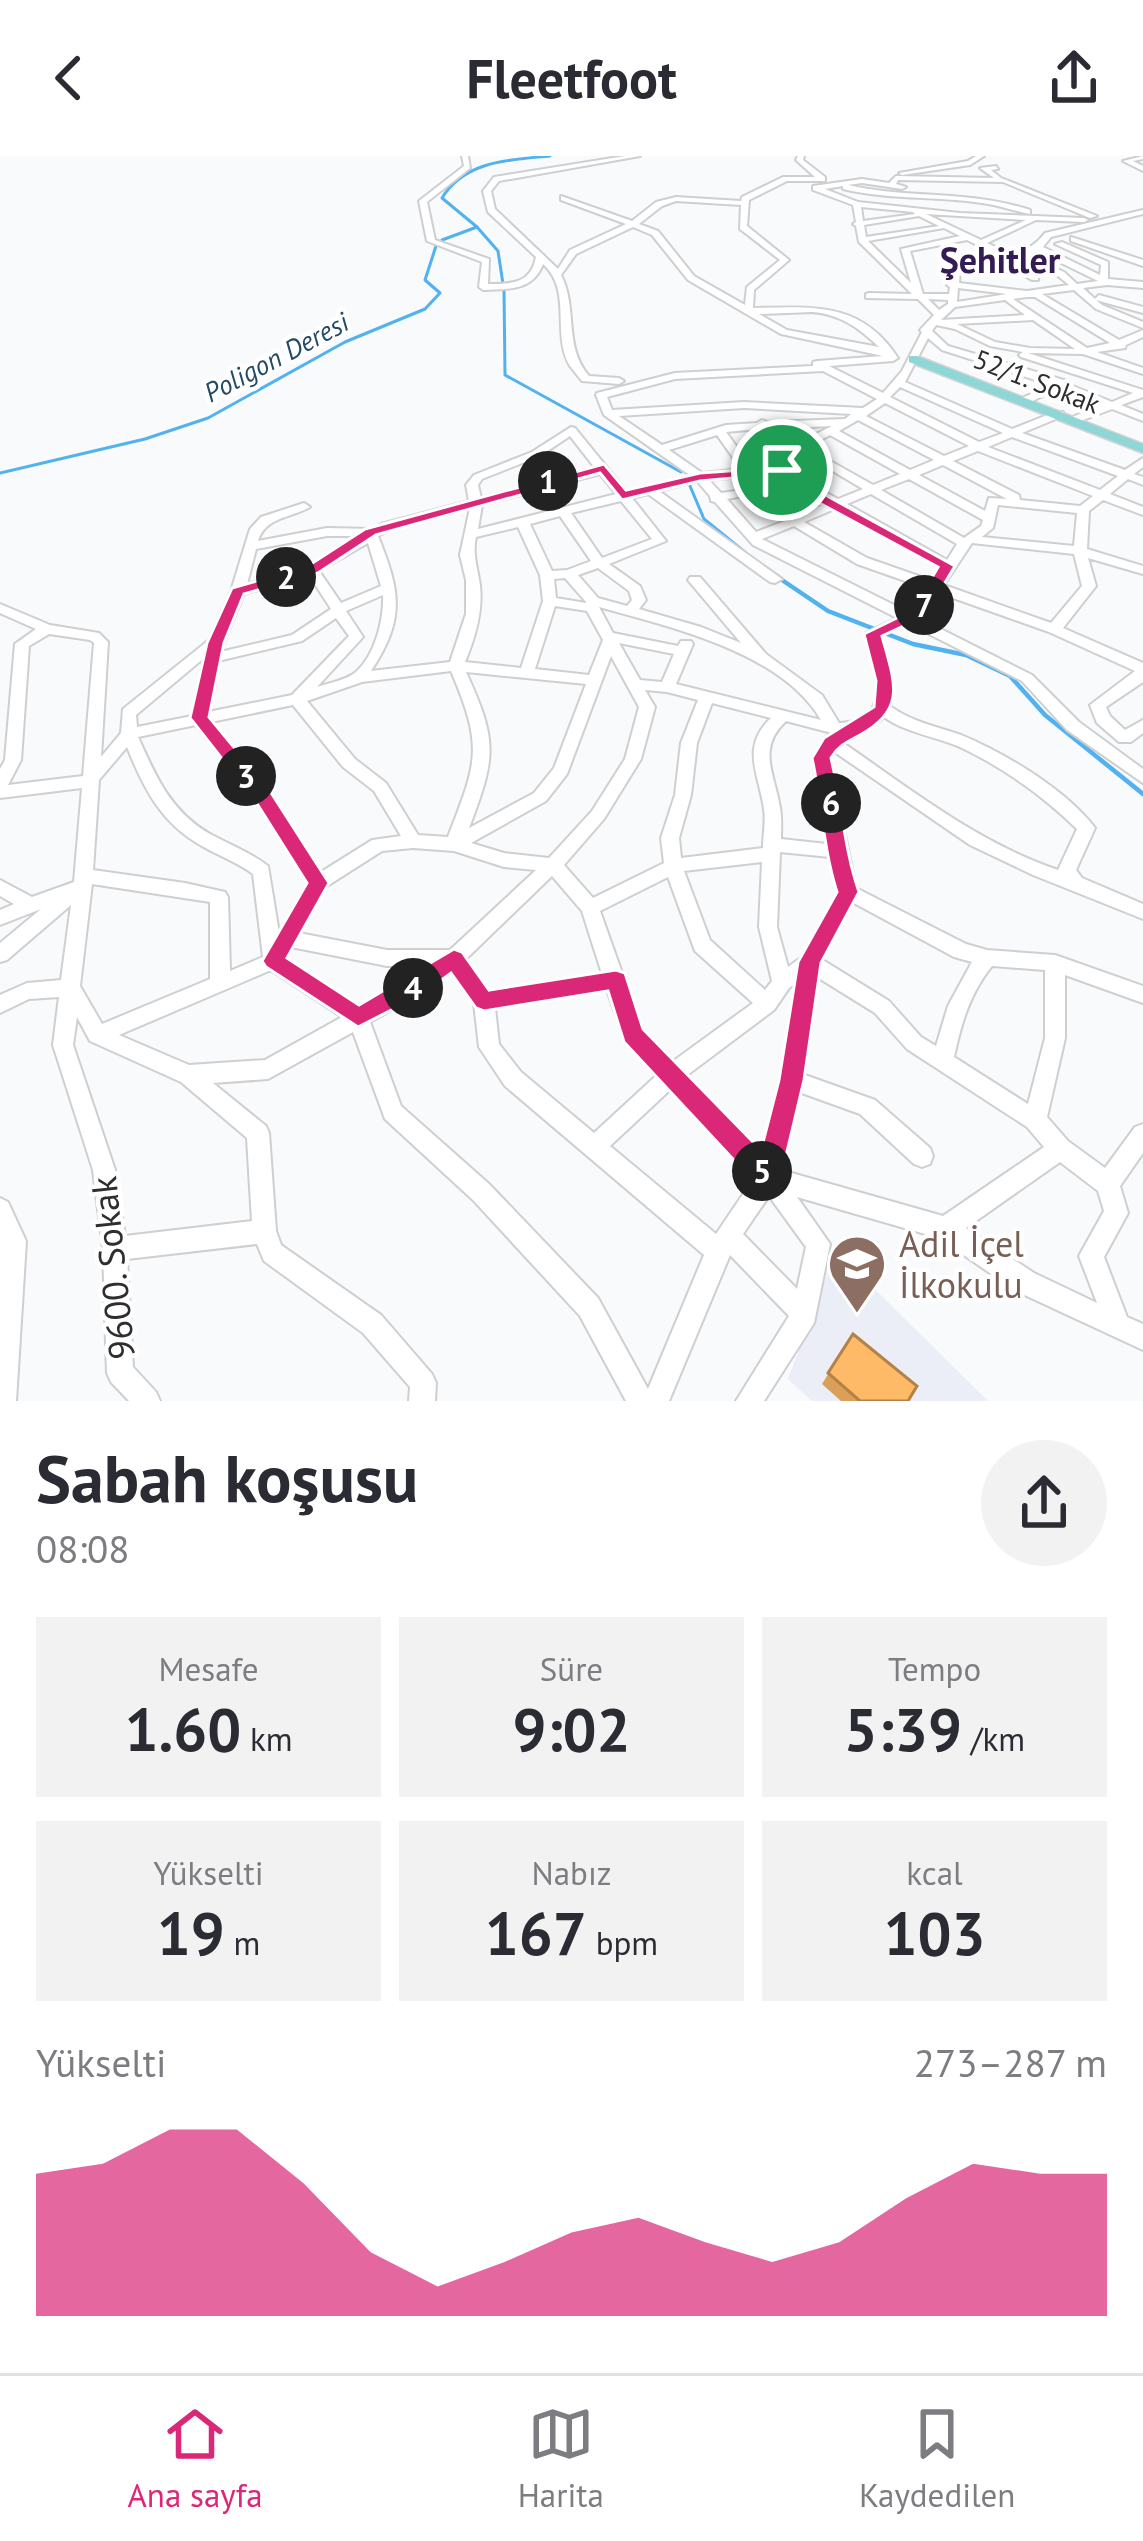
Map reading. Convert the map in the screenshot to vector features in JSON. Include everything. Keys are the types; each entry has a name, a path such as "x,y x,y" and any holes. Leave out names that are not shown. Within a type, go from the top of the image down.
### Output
{"main road":[{"name":"52/1. Sokak","path":"913,358 1143,449"}],"street":[{"path":"465,156 468,166 423,201 430,242 486,261 483,287 532,281 540,262"},
{"path":"557,269 540,262 491,210 488,191 497,179 637,156"},
{"path":"802,156 801,164 819,181"},
{"path":"557,269 573,252 635,224 649,209 671,200 744,203 782,180 819,181 970,164 981,156"},
{"path":"1139,168 1126,160 1143,157"},
{"path":"996,168 983,169 1098,220"},
{"path":"980,192 1004,180"},
{"path":"1033,190 980,192 929,186 886,202 857,204 816,188 837,184 929,186 1076,208"},
{"path":"837,184 1061,274 1086,298 1143,329 1122,346 1045,361"},
{"path":"929,186 931,212"},
{"path":"980,192 986,216"},
{"path":"980,192 1039,218"},
{"path":"563,198 655,233 692,278 798,338 892,355"},
{"path":"744,203 743,227 785,260 750,289 746,311"},
{"path":"857,204 856,224 862,241 920,295"},
{"path":"1041,247 1048,235 1143,208"},
{"path":"856,224 931,212 1143,226"},
{"path":"960,215 1001,237"},
{"path":"979,244 1039,218"},
{"path":"1120,224 956,268 952,296 919,342 899,383 883,399 814,439 810,454 969,542 1080,551 1143,569"},
{"path":"862,241 941,228"},
{"path":"964,238 905,249 945,348 1059,384 1143,418"},
{"path":"1074,239 1143,263"},
{"path":"940,242 982,261"},
{"path":"1059,244 1105,264 1106,280"},
{"path":"918,246 966,265"},
{"path":"1041,247 1106,280 1143,285"},
{"path":"1121,255 1143,249"},
{"path":"1008,256 1035,278"},
{"path":"557,269 568,313 569,354 579,373 597,382 715,362 883,362 892,355"},
{"path":"974,304 1106,280"},
{"path":"869,296 1036,295 1122,346"},
{"path":"952,296 974,304 1035,348"},
{"path":"1086,298 1141,308"},
{"path":"1009,300 1087,352"},
{"path":"746,311 840,311 861,322 892,355"},
{"path":"932,322 1072,316"},
{"path":"754,538 839,508 1012,433 1143,393 990,344 951,321"},
{"path":"919,342 946,357 1043,391"},
{"path":"945,348 990,344 1087,352 1143,371"},
{"path":"1026,400 1143,356"},
{"path":"1143,511 979,447 825,368 724,370 675,376 601,395 608,413 700,477 754,538 905,620 1027,678 1073,726 1143,777"},
{"path":"724,370 744,404"},
{"path":"767,370 778,404"},
{"path":"675,376 708,406 748,471"},
{"path":"899,383 1012,433 1143,481"},
{"path":"608,413 778,404 855,416 1020,500"},
{"path":"662,448 725,429 855,416"},
{"path":"763,423 782,470 839,508 947,566"},
{"path":"456,666 471,636 474,587 466,550 474,534 477,501 472,485 475,479 536,454 571,430 660,541 569,574 547,575"},
{"path":"831,431 990,519"},
{"path":"1143,461 1083,510 1020,500 993,501 990,519 947,566 919,613 876,631 885,681 883,709 872,721 838,734 821,758 831,801 834,851 848,892 961,951 1055,963 1143,995"},
{"path":"253,546 327,532 370,532 604,469"},
{"path":"474,534 700,477 782,470"},
{"path":"649,489 775,579"},
{"path":"715,498 745,492 862,561 1054,629 1142,674 1098,705 1103,719 1125,738 1143,725"},
{"path":"199,718 214,650 238,591 254,532 265,520 304,507"},
{"path":"1054,629 1089,586 1080,551 1083,510"},
{"path":"563,512 599,563 635,589 639,600 630,611"},
{"path":"522,520 547,575 550,601 527,671"},
{"path":"238,591 312,570 370,532"},
{"path":"359,677 391,624 391,587 370,532"},
{"path":"297,699 356,637 312,570"},
{"path":"188,1076 268,1069 413,988 454,958 553,865 598,814 633,759 647,707 593,605 569,574"},
{"path":"695,580 761,657 817,699 838,734 943,824 1032,869 1143,912"},
{"path":"391,587 341,608 297,638 214,650 128,712 129,734 164,811 202,839 247,858 262,871 274,961 358,1017 393,1112 482,1192 589,1307 640,1401"},
{"path":"550,601 630,611 696,630 761,657"},
{"path":"0,608 47,629"},
{"path":"47,629 22,644 13,760 0,789 89,781 129,734 297,699 359,677 456,666 592,680"},
{"name":"9600. Sokak","path":"47,629 101,641 83,880 63,1046 104,1170 116,1249 120,1373 147,1401"},
{"path":"667,687 681,651 696,630"},
{"path":"454,844 540,796 561,770 611,637"},
{"path":"611,637 681,651"},
{"path":"454,844 485,760 482,723 456,666"},
{"path":"638,685 667,687 784,714 838,734"},
{"path":"707,697 689,742 683,795 670,838 673,866 702,945 767,1004"},
{"path":"297,699 349,763 380,787 413,841"},
{"path":"883,709 910,730 951,738 1013,770 1076,818 1086,828 1066,871 1076,884"},
{"path":"782,982 768,927 773,812 760,760 766,731 784,714"},
{"path":"199,718 263,796 319,883"},
{"path":"97,1035 274,961 319,883 378,845 454,844 504,860 553,865 590,908 632,1034 768,1177 818,1244 805,1314 749,1401"},
{"path":"590,908 673,866 771,850 834,851"},
{"path":"0,918 83,880 138,887 170,885 219,897 220,985"},
{"path":"0,954 83,880"},
{"path":"0,887 29,904"},
{"path":"656,1401 723,1244 768,1177 791,1080 810,962 848,892"},
{"path":"286,938 387,958 454,958"},
{"path":"454,958 484,1001 489,1047 513,1079 805,1314"},
{"path":"943,1061 969,978 988,958"},
{"path":"595,1147 670,1076 767,1004 782,982 810,962"},
{"path":"810,962 882,1007 914,1043 1035,1120 1060,1149 1108,1184 1116,1213 1090,1256 1118,1326"},
{"path":"1035,1120 1055,1037 1055,963"},
{"path":"484,1001 616,980"},
{"path":"0,1004 27,991 71,988 97,1035 188,1076 258,1132 264,1231 272,1252 371,1324 427,1395"},
{"path":"0,1020 27,991"},
{"path":"791,1080 867,1107 922,1156"},
{"path":"1108,1184 1143,1134"},
{"path":"945,1228 1060,1149"},
{"path":"768,1177 945,1228 1025,1282 1143,1337"},
{"path":"0,1210 7,1241 3,1401"},
{"path":"116,1249 264,1231"}],"shaded area":[{"name":"Adil İçel İlkokulu","path":"836,1251 988,1401 812,1401 788,1379"}],"building":[{"name":"Adil İçel İlkokulu","path":"853,1334 917,1386 908,1401 860,1401 828,1373"}],"waterway":[{"name":"Poligon Deresi","path":"477,227 442,198 452,185 490,164 550,156"},
{"name":"Poligon Deresi","path":"442,240 477,227"},
{"path":"477,227 498,251 503,284"},
{"name":"Poligon Deresi","path":"0,473 145,439 208,418 345,342 425,309 440,293 425,280 436,246"},
{"path":"504,290 505,375 681,472"},
{"path":"690,486 704,519 746,553"},
{"path":"779,578 828,611 913,644 966,655 1010,676 1045,715 1143,794"}],"place":[{"name":"Adil İçel İlkokulu","path":"857,1315"}],"district":[{"name":"Şehitler","path":"1000,259"}],"route":[{"path":"604,469 622,496 700,477 782,470 815,495 947,566 919,613 873,634 885,681 883,709 872,721 831,742 821,758 831,801 834,851 848,892 810,962 791,1080 768,1177 632,1034 616,980 484,1001 454,958 413,988 358,1017 274,961 319,883 263,796 199,718 215,643 238,591 312,570 370,532 591,470 604,469"}]}
